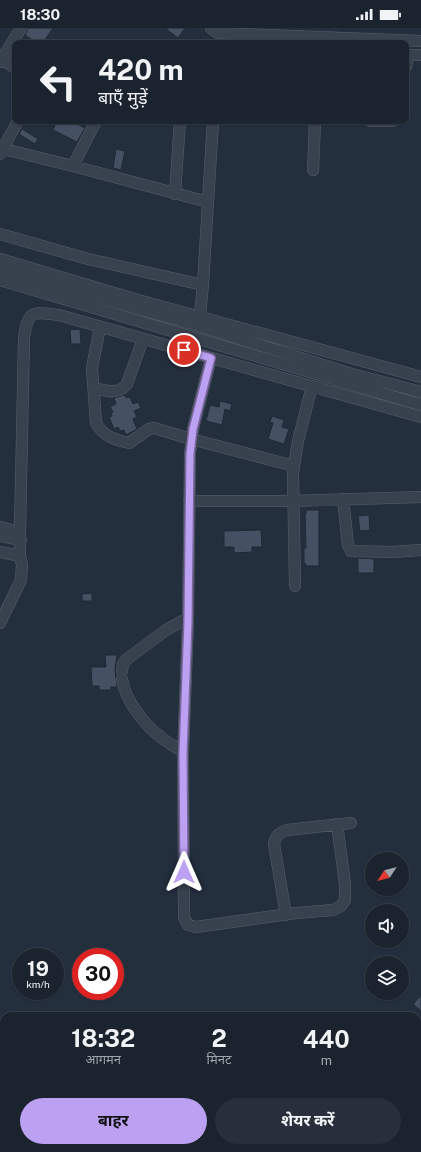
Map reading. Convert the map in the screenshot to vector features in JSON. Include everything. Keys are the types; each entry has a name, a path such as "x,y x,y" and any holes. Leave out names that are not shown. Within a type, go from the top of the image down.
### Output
{"street":[{"path":"13,40 20,28"},
{"path":"216,33 262,39 321,38 388,40"},
{"path":"12,41 1,60 12,66"},
{"path":"409,41 421,41"},
{"path":"409,55 421,56"},
{"path":"16,124 1,151 72,166 208,202"},
{"path":"72,166 94,124"},
{"path":"175,194 180,124"},
{"path":"200,340 199,321 203,285 213,124"},
{"path":"313,170 315,124"},
{"path":"0,234 88,258 203,285"},
{"path":"0,260 199,321 352,374 421,392"},
{"path":"0,270 421,377"},
{"path":"0,280 421,405"},
{"path":"0,623 21,580 22,565 20,556 20,536 24,338 28,319 32,315 40,313 59,316 143,338 421,417"},
{"path":"100,327 92,368 96,422 99,430 105,435 118,441 129,443 149,429 154,428 294,466"},
{"path":"94,388 108,391 118,391 127,384 143,338"},
{"path":"211,358 193,429 190,454 188,618 183,752 184,917 188,925 196,927 332,910 341,906 344,900 345,884 337,824"},
{"path":"295,586 292,501 293,473 298,442 312,386"},
{"path":"189,501 292,501 421,497"},
{"path":"343,499 348,545 351,551 392,552 421,550"},
{"path":"0,527 20,536"},
{"path":"0,536 20,536"},
{"path":"0,552 20,556"},
{"path":"183,752 160,738 140,716 123,686 122,675 123,664 127,659 166,630 188,618"},
{"path":"286,915 274,844 275,838 279,833 287,830 351,823"}],"building":[{"path":"28,28 53,28 45,40 32,40 25,35"},
{"path":"165,28 185,28 178,38"},
{"path":"56,124 77,124 85,128 77,142 53,130"},
{"path":"22,129 38,139 35,144 19,134"},
{"path":"116,149 125,151 121,170 113,168"},
{"path":"80,329 81,344 71,344 70,330"},
{"path":"125,395 126,398 130,397 133,404 138,402 141,408 134,411 137,417 133,419 137,429 126,435 124,430 120,431 118,427 114,429 109,417 112,416 111,413 113,412 110,407 116,404 114,398"},
{"path":"220,401 232,404 230,411 225,409 222,425 206,421 210,405 219,407"},
{"path":"272,416 284,420 282,427 289,429 284,444 268,439 273,423 270,422"},
{"path":"306,510 319,510 319,566 305,566 306,564 304,564 304,548 306,548"},
{"path":"369,515 370,530 360,531 358,516"},
{"path":"261,530 262,547 252,547 252,552 234,553 234,547 224,547 224,531"},
{"path":"358,558 374,559 374,573 358,573"},
{"path":"92,593 92,601 82,601 82,594"},
{"path":"105,655 117,655 115,670 117,687 111,687 111,690 99,690 99,686 92,686 91,667 106,667"},
{"path":"421,995 421,1011 413,1004"}],"route":[{"path":"184,350 211,358 193,429 190,454 188,622 183,754 184,872"}]}
